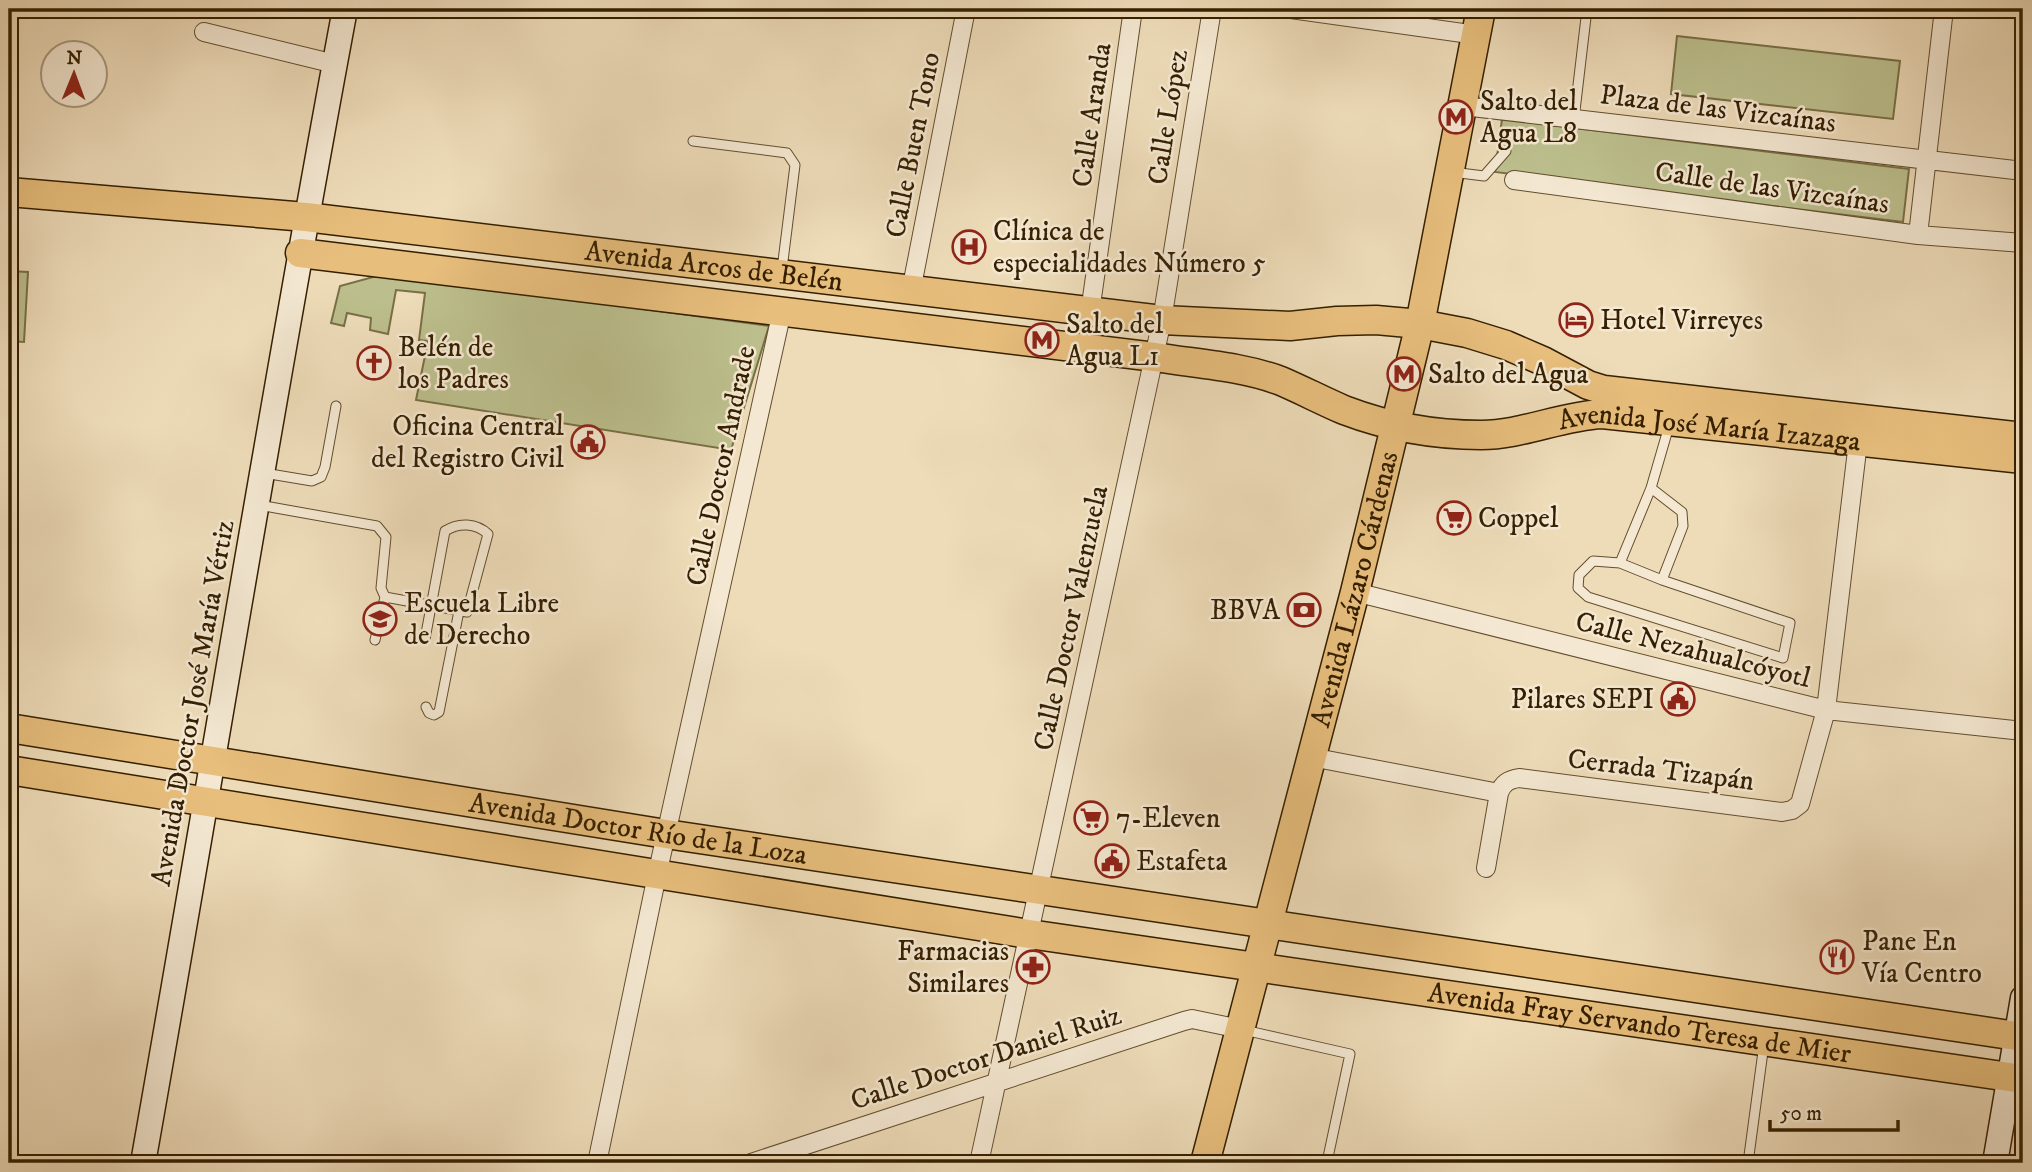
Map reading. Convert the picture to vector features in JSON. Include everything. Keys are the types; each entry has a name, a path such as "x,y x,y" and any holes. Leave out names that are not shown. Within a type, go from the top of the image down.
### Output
{"main road":[{"name":"Avenida Doctor José María Vértiz","path":"143,1163 306,217 345,9"},
{"name":"Avenida Lázaro Cárdenas","path":"1205,1163 1355,592 1396,425 1420,324 1479,22"},
{"name":"Avenida Arcos de Belén","path":"9,192 306,217 1162,320 1290,326 1363,321 1420,324"},
{"name":"Avenida Arcos de Belén","path":"300,253 1155,357 1255,373 1347,411 1396,425"},
{"name":"Avenida José María Izazaga","path":"1420,324 1467,333 1506,345 1588,385 1605,390 2023,437"},
{"name":"Avenida José María Izazaga","path":"1396,425 1481,435 1521,431 1586,415 1602,414 2023,459"},
{"name":"Avenida Doctor Río de la Loza","path":"9,728 666,834 1267,924"},
{"name":"Avenida Doctor Río de la Loza","path":"9,770 1029,934 1256,967"},
{"name":"Avenida Fray Servando Teresa de Mier","path":"1267,924 2020,1037"},
{"name":"Avenida Fray Servando Teresa de Mier","path":"1256,967 2016,1078"},
{"path":"1995,1163 2016,1078 2023,998"}],"street":[{"path":"9,15 10,9"},
{"name":"Calle Buen Tono","path":"911,291 967,9"},
{"name":"Calle Aranda","path":"1090,312 1133,9"},
{"name":"Calle López","path":"1155,357 1212,9"},
{"path":"1291,9 1479,22"},
{"path":"1918,234 1944,9"},
{"path":"204,32 335,64"},
{"name":"Plaza de las Vizcaínas","path":"1463,106 2023,171"},
{"name":"Calle de las Vizcaínas","path":"1514,180 1918,234 2023,243"},
{"name":"Calle Doctor Andrade","path":"597,1163 657,875 782,312"},
{"name":"Calle Doctor Valenzuela","path":"979,1163 1155,357"},
{"path":"1826,710 1858,442"},
{"name":"Calle Nezahualcóyotl","path":"1355,592 1826,710 2023,732"},
{"name":"Cerrada Tizapán","path":"1499,793 1502,785 1510,779 1519,778 1782,812 1791,810 1800,804 1804,794 1826,710"},
{"path":"1311,757 1499,793 1486,868"},
{"name":"Calle Doctor Daniel Ruiz","path":"751,1163 1192,1019 1240,1029"}],"lane":[{"path":"1574,119 1587,9"},
{"path":"693,141 787,153 792,158 795,165 781,275"},
{"path":"1450,172 1484,176 1506,151"},
{"path":"263,473 312,481 321,477 326,467 337,407"},
{"path":"1619,563 1651,488 1671,421"},
{"path":"1651,488 1682,513 1683,526 1662,580"},
{"path":"257,505 377,526 386,537 381,588 385,597 375,639"},
{"path":"385,597 431,605 459,611 467,612 488,534 480,527 455,525 445,531 431,605 425,639"},
{"path":"1593,561 1619,563 1662,580 1790,623 1783,658 1588,597 1578,588 1579,575 1593,561"},
{"path":"426,707 429,713 434,715 439,712 459,611"},
{"path":"1240,1029 1350,1054 1328,1161"},
{"path":"1748,1163 1764,1041"}],"green space":[{"path":"1677,36 1900,61 1893,119 1671,94"},
{"path":"1502,119 1909,169 1903,222 1495,172"},
{"path":"9,271 28,272 24,342 9,341"},
{"path":"384,274 769,326 731,450 416,400 428,341 419,340 425,293 396,290 388,334 370,330 371,318 347,313 344,326 331,323 340,286"}],"place":[{"name":"Salto del Agua L8","path":"1456,117"},
{"name":"Clínica de especialidades Número 5","path":"969,247"},
{"name":"Hotel Virreyes","path":"1576,320"},
{"name":"Salto del Agua L1","path":"1042,340"},
{"name":"Belén de los Padres","path":"374,363"},
{"name":"Salto del Agua","path":"1404,374"},
{"name":"Oficina Central del Registro Civil","path":"588,442"},
{"name":"Coppel","path":"1454,518"},
{"name":"BBVA","path":"1304,610"},
{"name":"Escuela Libre de Derecho","path":"380,619"},
{"name":"Pilares SEPI","path":"1678,699"},
{"name":"7-Eleven","path":"1091,818"},
{"name":"Estafeta","path":"1112,861"},
{"name":"Pane En Vía Centro","path":"1837,957"},
{"name":"Farmacias Similares","path":"1033,967"}]}
